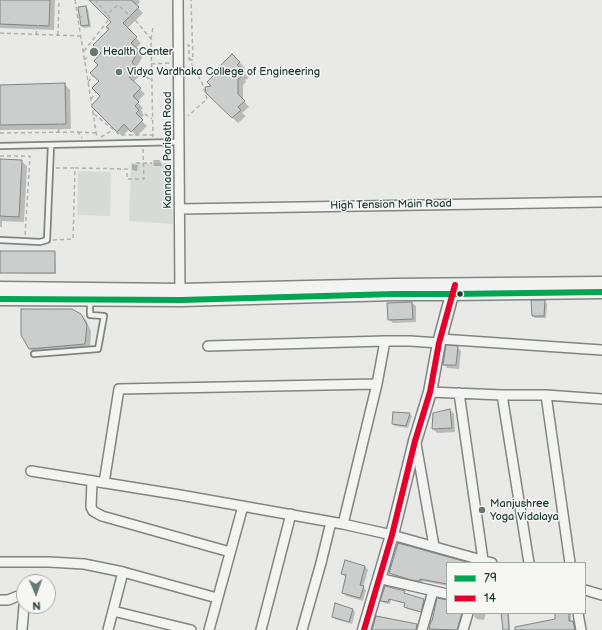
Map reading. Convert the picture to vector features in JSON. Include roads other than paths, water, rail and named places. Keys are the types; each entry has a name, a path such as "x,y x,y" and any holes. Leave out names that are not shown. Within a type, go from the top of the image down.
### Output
{"main road":[{"path":"0,288 180,295 394,294 602,283"},
{"path":"454,290 602,292"},
{"path":"364,630 378,578 392,535 415,441 430,392 440,341 454,290"},
{"path":"0,299 90,300 180,295"}],"street":[{"name":"Kannada Parisath Road","path":"178,0 180,295"},
{"name":"High Tension Main Road","path":"180,208 602,202"},
{"path":"343,524 377,384 385,340"},
{"path":"208,346 385,340 440,341 602,350"},
{"path":"104,483 119,389 377,384"},
{"path":"430,392 502,396 546,395 602,398"},
{"path":"459,393 483,560"},
{"path":"546,395 570,562"},
{"path":"502,396 528,562"},
{"path":"415,441 434,546"},
{"path":"31,471 343,524 392,535 489,562"},
{"path":"92,481 91,507 93,511 102,516 230,552"},
{"path":"208,630 243,506"},
{"path":"261,630 291,514"},
{"path":"302,630 331,522"},
{"path":"0,562 84,564 123,572 217,598"},
{"path":"108,630 123,572"},
{"path":"378,578 446,594"},
{"path":"586,590 602,595"},
{"path":"422,630 433,591"},
{"path":"0,600 8,600 16,597"},
{"path":"113,611 191,630"},
{"path":"22,630 23,614"},
{"path":"463,630 468,614"},
{"path":"578,614 581,630"}],"lane":[{"path":"0,146 180,142"},
{"path":"0,240 40,242 47,240 51,145"},
{"path":"34,354 98,349 104,316 90,315 90,300"}],"place":[{"name":"Health Center","path":"94,52"},
{"name":"Vidya Vardhaka College of Engineering","path":"119,72"},
{"name":"Manjushree Yoga Vidalaya","path":"482,510"}]}
